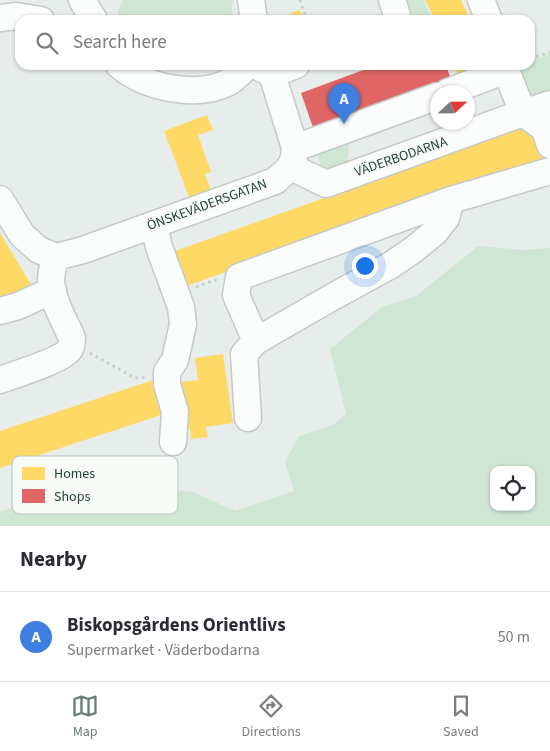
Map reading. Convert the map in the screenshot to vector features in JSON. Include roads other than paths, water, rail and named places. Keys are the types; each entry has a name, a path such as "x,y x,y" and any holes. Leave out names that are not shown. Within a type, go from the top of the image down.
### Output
{"street":[{"path":"0,10 23,0"},
{"path":"65,0 72,15"},
{"path":"82,0 91,15"},
{"path":"102,15 103,0"},
{"path":"251,0 253,15"},
{"path":"392,0 397,15"},
{"path":"482,0 487,15"},
{"path":"0,18 15,16"},
{"path":"127,70 139,79 155,84 198,90 214,88 254,70"},
{"path":"259,70 293,157 430,99"},
{"path":"464,85 499,70"},
{"path":"507,70 523,113 545,129 550,145"},
{"name":"VÄDERBODARNA","path":"293,157 326,184 550,104"},
{"name":"ÖNSKEVÄDERSGATAN","path":"56,257 83,250 275,181 293,157"},
{"path":"256,341 236,295 239,277 451,200 550,171"},
{"path":"0,199 22,235 39,250 56,257 52,269 51,282 72,338 69,351 61,356 0,380"},
{"path":"248,418 244,354 256,341 336,294 392,265 413,250 435,232 446,218 451,200"},
{"path":"154,225 159,247 181,308 183,324 175,360 167,372 167,384 175,412 173,442"},
{"path":"0,311 18,306 53,290"}],"place":[{"name":"Biskopsgårdens Orientlivs","path":"344,124"}]}
